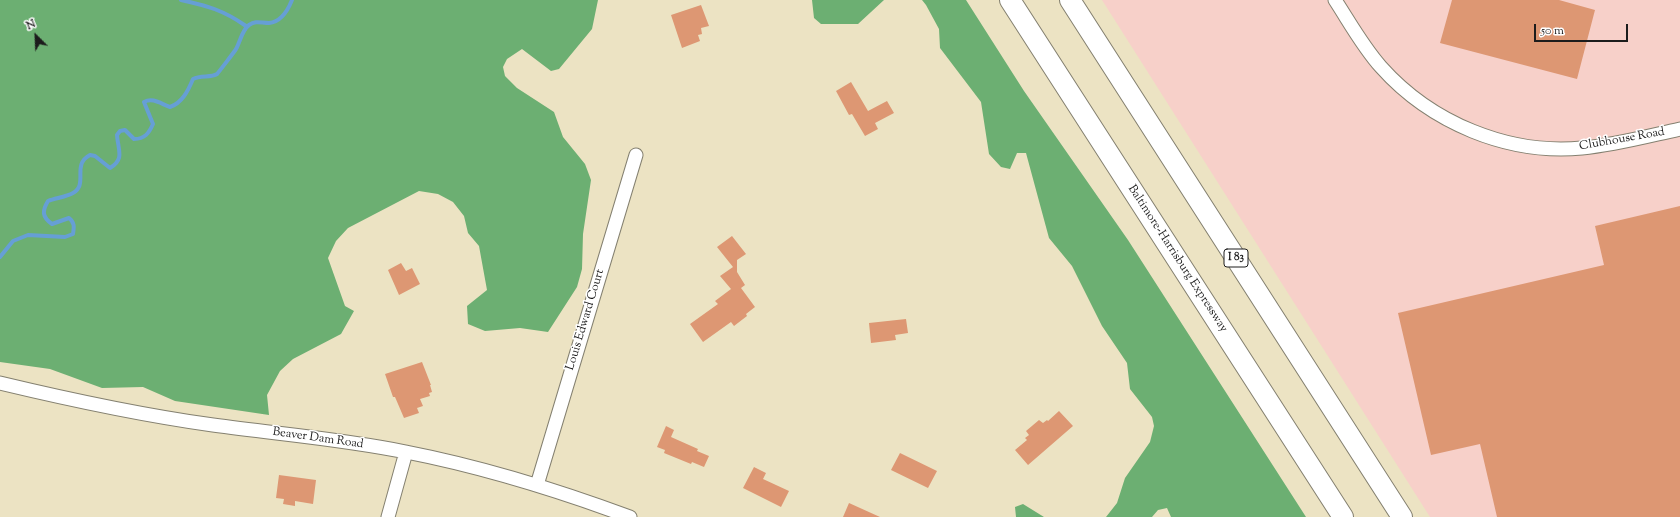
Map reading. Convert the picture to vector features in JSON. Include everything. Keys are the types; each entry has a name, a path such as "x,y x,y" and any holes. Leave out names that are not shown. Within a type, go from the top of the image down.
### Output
{"highway":[{"name":"Baltimore-Harrisburg Expressway","path":"1010,0 1343,517"},
{"name":"I 83","path":"1070,0 1402,517"}],"street":[{"name":"Clubhouse Road","path":"1335,0 1367,49 1395,82 1433,112 1498,141 1525,146 1581,148 1605,145 1680,129"},
{"name":"Louis Edward Court","path":"537,484 636,155"},
{"name":"Beaver Dam Road","path":"0,383 78,402 148,415 313,437 406,452 537,484 630,517"},
{"path":"388,517 406,452"}],"shaded area":[{"path":"1102,0 1680,0 1680,517 1430,517"}],"green space":[{"path":"0,0 598,0 592,29 559,69 551,71 522,49 507,59 503,67 505,76 517,88 554,112 563,137 585,164 591,180 583,234 582,269 577,287 548,332 520,328 485,331 468,324 467,306 487,290 479,246 468,233 464,216 453,202 438,194 419,191 348,228 336,241 328,258 345,306 354,311 341,334 293,359 280,371 267,395 269,415 175,401 143,387 102,388 50,369 0,362"},
{"path":"812,0 884,0 858,24 821,24 814,18"},
{"path":"922,0 966,0 1024,91 1128,240 1306,517 1171,517 1167,508 1158,510 1152,517 1106,517 1117,503 1125,478 1150,442 1154,426 1152,417 1130,389 1127,363 1102,326 1072,266 1049,238 1026,153 1017,153 1010,169 1001,167 989,154 981,102 940,48 939,29"},
{"path":"1023,504 1044,517 1016,517 1015,507"}],"building":[{"path":"1452,0 1559,0 1595,10 1577,79 1440,43"},
{"path":"701,5 709,26 701,28 702,34 698,35 700,41 682,48 671,15"},
{"path":"851,82 868,111 887,101 894,113 875,123 878,129 865,136 852,114 849,115 836,91"},
{"path":"1680,206 1680,517 1497,517 1480,444 1431,455 1398,313 1604,265 1595,226"},
{"path":"732,236 746,254 737,260 737,272 745,285 741,288 755,307 746,314 747,316 734,326 731,322 703,342 690,324 718,304 715,301 731,289 720,276 733,267 717,247"},
{"path":"401,263 406,271 412,268 420,284 399,295 388,270"},
{"path":"906,319 908,333 895,335 896,340 871,343 869,323"},
{"path":"422,362 431,385 432,392 429,393 430,396 420,399 423,406 417,408 419,413 404,418 395,397 393,397 385,374"},
{"path":"1059,411 1073,426 1028,465 1015,450 1027,440 1025,438 1029,435 1026,431 1039,420 1043,423 1047,420 1048,421"},
{"path":"666,426 674,430 671,437 698,449 697,451 709,456 704,467 692,462 691,464 664,453 665,450 657,447"},
{"path":"900,453 937,471 928,488 891,470"},
{"path":"754,467 766,473 763,479 789,491 781,507 743,488"},
{"path":"279,475 316,480 313,504 295,501 295,506 283,504 284,499 276,498"},
{"path":"849,503 880,517 843,517"}],"waterway":[{"path":"181,0 215,9 246,26"},
{"path":"0,257 13,241 28,235 65,237 73,234 74,225 69,218 52,224 46,219 44,211 48,201 73,193 78,189 80,185 80,169 84,159 90,155 95,156 110,168 115,165 120,154 117,135 120,131 125,130 134,139 138,139 144,137 153,124 144,102 151,100 170,107 178,103 187,92 193,79 217,74 236,49 243,33 249,25 256,22 269,23 277,20 286,11 292,0"}]}
